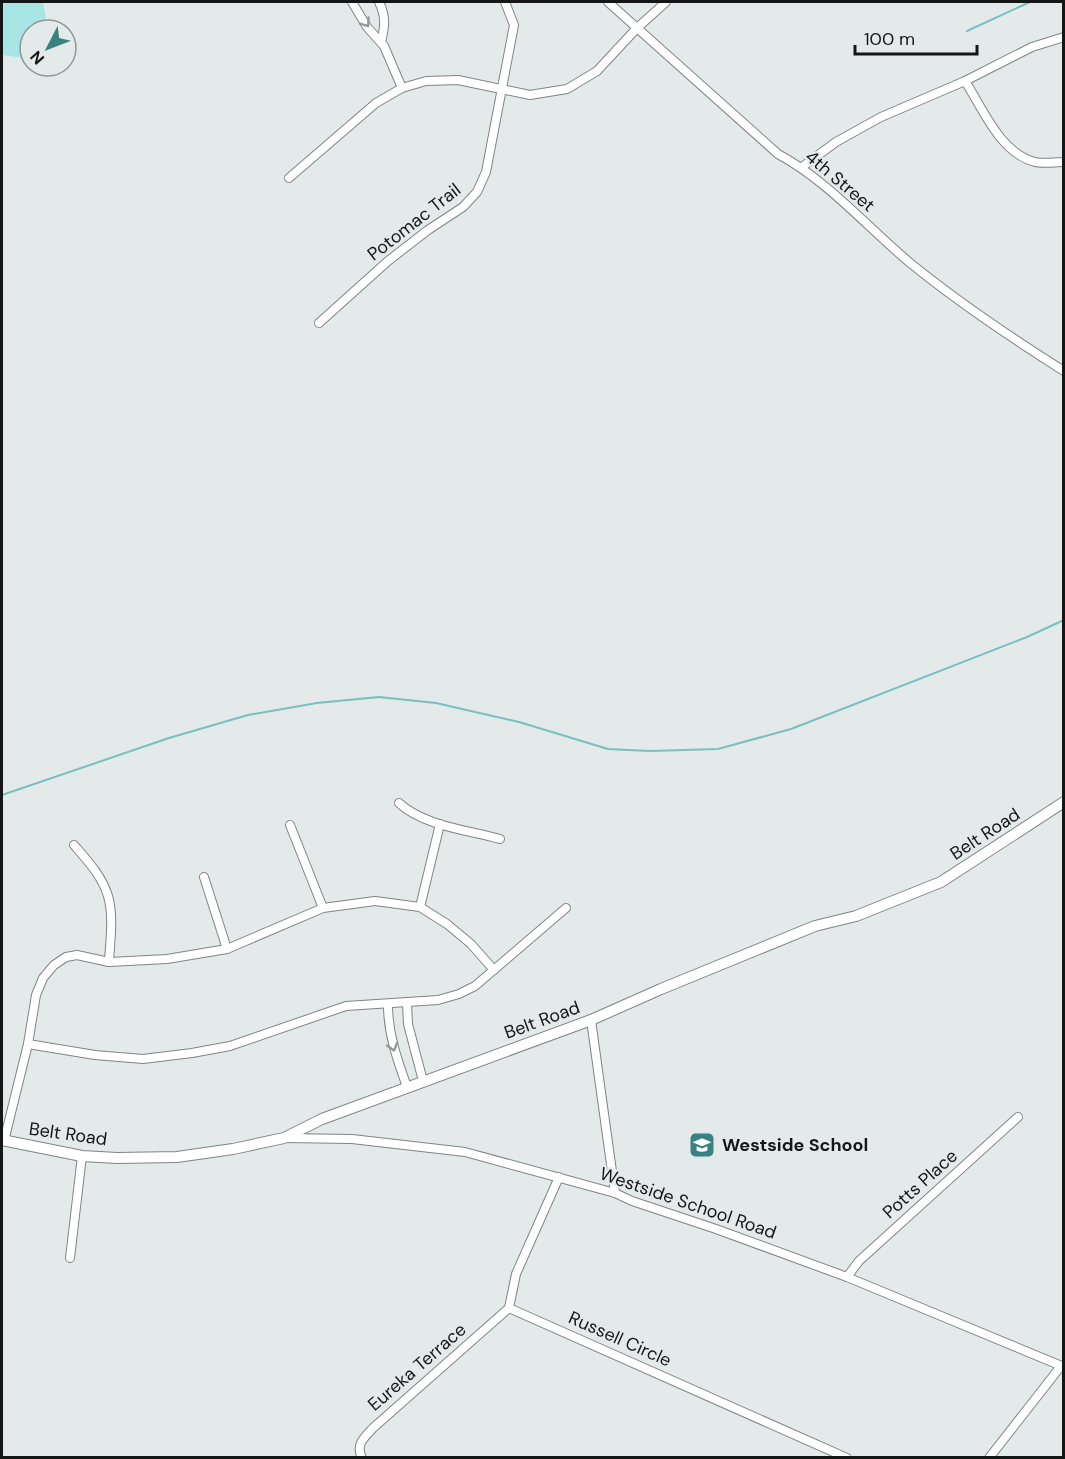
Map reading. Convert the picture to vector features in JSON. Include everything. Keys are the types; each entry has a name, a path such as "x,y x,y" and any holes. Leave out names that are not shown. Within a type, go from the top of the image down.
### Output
{"street":[{"path":"352,2 367,27 381,42 402,88"},
{"path":"379,2 386,26 381,42"},
{"name":"Potomac Trail","path":"319,323 388,261 463,207 477,192 486,172 514,25 505,2"},
{"name":"4th Street","path":"608,2 778,154 802,167 936,283 982,318 1064,371"},
{"path":"289,178 376,103 402,88 426,81 458,80 530,95 567,88 597,71 637,28 666,2"},
{"path":"802,167 836,142 881,117 965,81 1032,47 1064,37"},
{"path":"965,81 1002,142 1019,155 1036,163 1064,162"},
{"name":"Belt Road","path":"3,1141 82,1156 117,1158 177,1157 233,1149 284,1138 322,1119 591,1020 672,984 815,926 856,916 941,882 1064,802"},
{"path":"399,803 408,811 440,824 500,839"},
{"path":"420,907 440,824"},
{"path":"290,825 323,908"},
{"path":"75,845 96,871 108,896 111,927 109,962"},
{"path":"204,877 226,949"},
{"path":"3,1141 28,1044 36,995 43,978 54,965 66,957 77,955 109,962 167,959 226,949 323,908 375,900 420,907 447,924 471,944 494,970"},
{"path":"28,1044 95,1056 143,1059 230,1046 346,1006 438,1000 459,994 475,986 566,908"},
{"path":"407,1003 408,1024 423,1081"},
{"path":"388,1005 391,1041 407,1087"},
{"path":"591,1020 615,1193"},
{"name":"Potts Place","path":"846,1277 859,1261 1018,1117"},
{"name":"Westside School Road","path":"284,1138 352,1139 465,1152 615,1193 846,1277 1062,1366"},
{"path":"70,1258 82,1156"},
{"path":"509,1308 516,1274 559,1177"},
{"name":"Eureka Terrace","path":"362,1458 359,1451 360,1443 373,1428 509,1308"},
{"name":"Russell Circle","path":"509,1308 847,1458"},
{"path":"989,1458 1062,1366"}],"shaded area":[{"path":"2,2 43,2 45,18 18,18 18,57 2,55"}],"waterway":[{"path":"967,31 1030,2"},
{"path":"2,795 169,738 248,715 317,703 379,697 436,703 519,722 608,749 650,751 718,749 791,729 1027,637 1064,620"}],"place":[{"name":"Westside School","path":"702,1145"}]}
